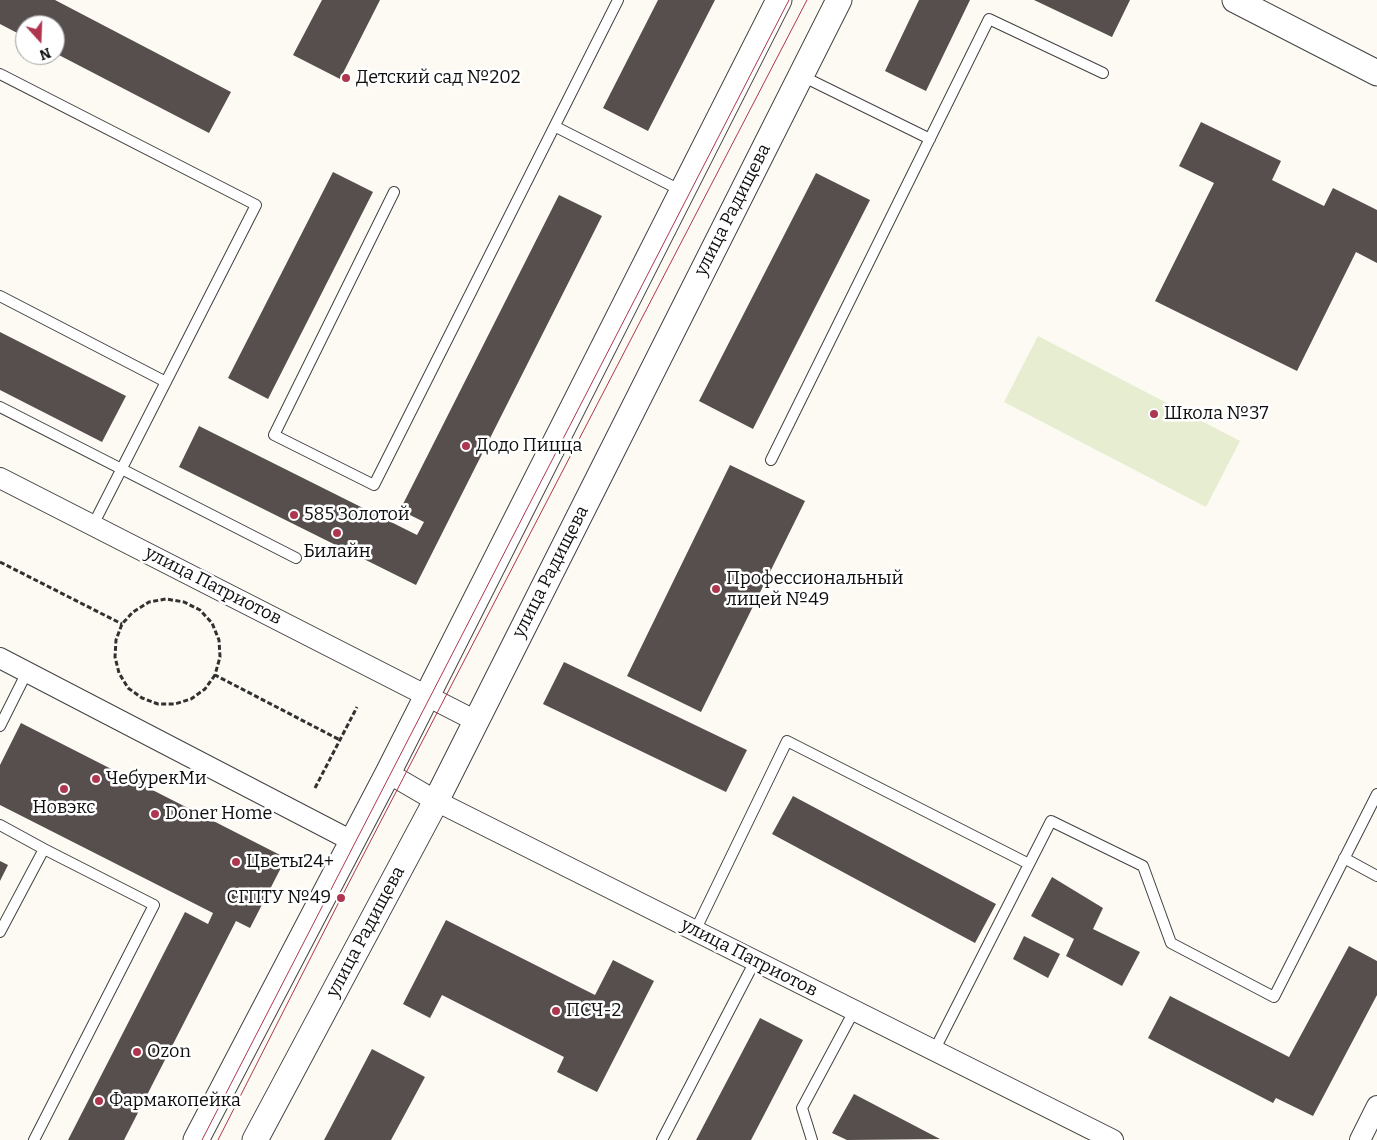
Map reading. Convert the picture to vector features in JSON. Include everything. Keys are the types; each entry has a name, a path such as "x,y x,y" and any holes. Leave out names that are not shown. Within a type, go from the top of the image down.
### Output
{"street":[{"path":"196,1140 388,773 426,694 779,0"},
{"name":"улица Радищева","path":"256,1140 436,801 839,0"},
{"path":"1238,1 1377,74"},
{"name":"улица Патриотов","path":"0,478 476,721"},
{"path":"0,658 352,841"},
{"name":"улица Патриотов","path":"388,773 436,801 1113,1140"},
{"path":"1360,1140 1377,1106"}],"lane":[{"path":"394,192 274,435 374,485 556,127 618,0"},
{"path":"771,460 988,19 1103,73"},
{"path":"0,74 256,205 93,526"},
{"path":"801,76 930,139"},
{"path":"556,127 682,191"},
{"path":"0,296 166,382"},
{"path":"0,407 296,558"},
{"path":"0,726 27,672"},
{"path":"695,931 787,741 1029,864"},
{"path":"934,1050 1050,822 1143,866 1171,943 1274,997 1377,794"},
{"path":"0,825 44,850 154,905 34,1140"},
{"path":"0,932 44,850"},
{"path":"1344,858 1377,876"},
{"path":"662,1140 755,961"},
{"path":"812,1140 802,1108 854,1011"}],"path":[{"path":"0,562 122,624"},
{"path":"166,599 184,602 200,610 212,623 219,640 220,657 215,675 205,689 191,699 175,704 158,704 142,698 128,688 117,665 115,657 116,640 122,624 133,612 149,602 166,599"},
{"path":"215,675 340,740"},
{"path":"315,788 358,707"}],"green space":[{"path":"1038,336 1240,441 1206,507 1004,402"}],"building":[{"path":"0,0 55,0 231,92 209,133 65,58 65,15 15,15 15,32 0,24"},
{"path":"322,0 380,0 340,79 293,55"},
{"path":"658,0 715,0 648,131 603,108"},
{"path":"919,0 970,0 926,91 885,71"},
{"path":"1034,0 1130,0 1112,37"},
{"path":"1201,122 1281,161 1272,180 1324,206 1333,188 1377,210 1377,263 1356,252 1297,371 1155,301 1214,183 1179,166"},
{"path":"333,172 373,192 268,399 228,378"},
{"path":"816,173 870,200 753,429 699,401"},
{"path":"559,195 602,216 416,585 179,467 199,426 417,535 424,522 400,510"},
{"path":"0,332 126,396 102,442 0,390"},
{"name":"Профессиональный лицей №49","path":"730,465 805,501 701,712 627,676"},
{"path":"564,662 747,750 726,792 543,704"},
{"path":"21,723 286,858 250,928 236,921 124,1140 68,1140 185,912 208,924 213,913 0,805 0,765"},
{"path":"793,796 996,904 975,943 772,834"},
{"path":"0,861 8,865 0,881"},
{"path":"1052,877 1103,908 1093,929 1140,952 1122,986 1066,956 1074,939 1031,916"},
{"name":"ПСЧ-2","path":"446,920 595,995 613,960 654,981 597,1092 557,1072 564,1057 442,995 430,1018 403,1004"},
{"path":"1024,936 1060,954 1048,978 1013,959"},
{"path":"1349,946 1377,961 1377,995 1313,1116 1276,1098 1273,1103 1148,1038 1170,996 1289,1057"},
{"path":"760,1018 803,1040 751,1140 696,1140"},
{"path":"372,1049 425,1077 391,1140 324,1140"},
{"path":"854,1094 940,1139 847,1140 832,1133"}],"tram line":[{"path":"202,1140 789,0"},
{"path":"218,1140 341,898 807,0"}],"place":[{"name":"Детский сад №202","path":"346,78"},
{"name":"Школа №37","path":"1154,414"},
{"name":"Додо Пицца","path":"466,446"},
{"name":"585 Золотой","path":"294,515"},
{"name":"Билайн","path":"337,533"},
{"name":"Профессиональный лицей №49","path":"716,589"},
{"name":"ЧебурекМи","path":"96,779"},
{"name":"Новэкс","path":"64,789"},
{"name":"Doner Home","path":"155,814"},
{"name":"Цветы24+","path":"236,862"},
{"name":"СГПТУ №49","path":"341,898"},
{"name":"ПСЧ-2","path":"556,1011"},
{"name":"Ozon","path":"137,1052"},
{"name":"Фармакопейка","path":"99,1101"}]}
